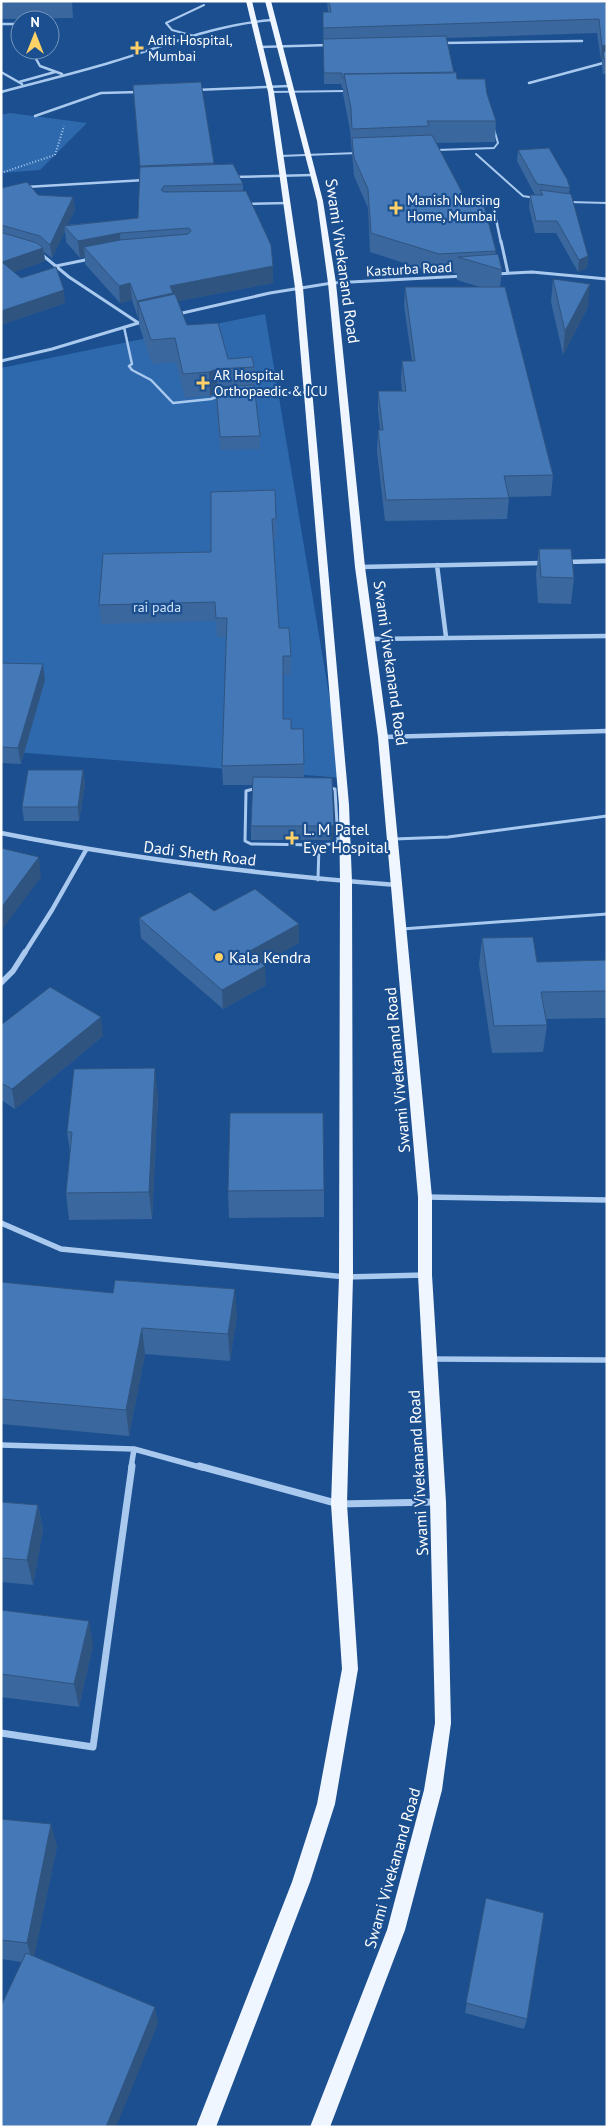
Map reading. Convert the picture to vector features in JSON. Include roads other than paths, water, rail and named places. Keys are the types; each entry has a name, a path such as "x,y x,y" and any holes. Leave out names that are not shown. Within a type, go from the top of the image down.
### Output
{"main road":[{"path":"206,2127 301,1882 326,1804 350,1669 339,1504 346,1277 346,882 306,392 300,288 270,89 249,1"},
{"name":"Swami Vivekanand Road","path":"268,1 320,201 332,283 360,567 372,639 394,839 426,1197 429,1360 438,1502 443,1723 433,1790 396,1930 320,2127"}],"street":[{"path":"1,92 253,20 272,20"},
{"path":"436,43 582,41"},
{"path":"260,46 338,45"},
{"path":"37,60 40,66 63,75"},
{"path":"529,83 607,62"},
{"path":"1,72 24,85"},
{"path":"19,82 56,72"},
{"path":"192,90 290,89"},
{"path":"35,116 101,93 143,92"},
{"path":"228,177 313,175"},
{"path":"18,188 152,180"},
{"path":"240,204 287,203"},
{"path":"492,206 508,274"},
{"path":"32,250 40,253 137,322"},
{"path":"56,266 98,258"},
{"path":"489,274 532,272 607,279"},
{"name":"Kasturba Road","path":"176,314 332,283 469,276"},
{"path":"1,361 52,349 147,320"},
{"path":"557,562 607,561"},
{"path":"360,567 547,563"},
{"path":"437,565 446,637"},
{"path":"372,639 607,636"},
{"path":"383,737 607,731"},
{"name":"Dadi Sheth Road","path":"1,833 86,850 203,867 318,880 398,886"},
{"path":"1,983 13,971 28,948 86,850"},
{"path":"426,1197 607,1200"},
{"path":"1,1223 62,1249 346,1277 426,1275"},
{"path":"429,1360 607,1360"},
{"path":"1,1445 134,1449 339,1504 438,1502"},
{"path":"1,1734 93,1747 134,1449"}],"lane":[{"path":"194,36 172,30 166,24 204,5"},
{"path":"270,89 352,91"},
{"path":"432,151 494,148 498,143 494,127"},
{"path":"280,156 364,153"},
{"path":"476,154 523,196 541,199"},
{"path":"568,202 607,204"},
{"path":"124,327 132,364 129,366 132,370 151,380 173,403 228,396"},
{"path":"247,395 306,392"},
{"path":"261,788 252,788 246,791 245,841 251,844 319,845 332,844 338,841 340,797 335,789 325,787"},
{"path":"394,839 448,837 607,816"},
{"path":"318,880 319,845"},
{"path":"402,929 607,914"}],"place":[{"name":"Aditi Hospital, Mumbai","path":"137,48"},
{"name":"Manish Nursing Home, Mumbai","path":"396,208"},
{"name":"AR Hospital Orthopaedic & ICU","path":"203,383"},
{"name":"L. M Patel Eye Hospital","path":"292,838"},
{"name":"Kala Kendra","path":"219,957"}],"park label":[{"name":"rai pada","path":"157,607"}]}
